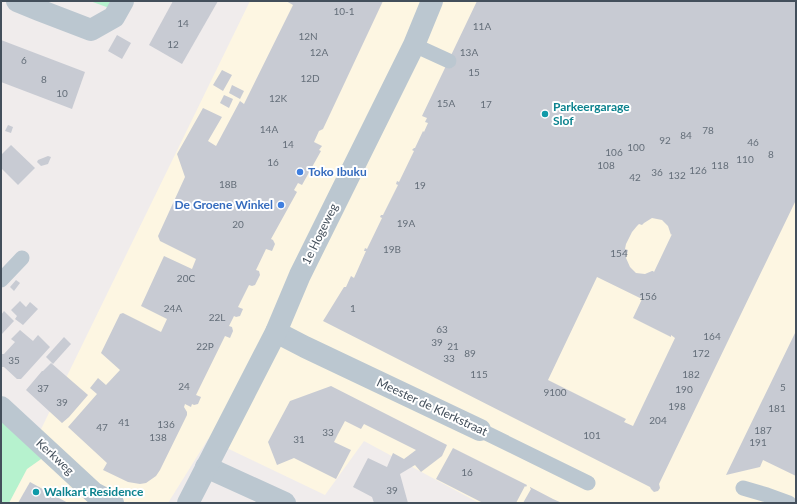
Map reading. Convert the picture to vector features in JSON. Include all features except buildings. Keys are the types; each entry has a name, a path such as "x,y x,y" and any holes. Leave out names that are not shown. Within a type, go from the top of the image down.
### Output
{"street":[{"path":"17,1 42,6 92,30 114,17 123,1"},
{"name":"1e Hogeweg","path":"188,503 276,332 307,261 414,45 432,1"},
{"name":"Meester de Klerkstraat","path":"276,332 480,430"},
{"name":"Kerkweg","path":"1,407 94,493 113,503"},
{"path":"206,467 285,503"}],"lane":[{"path":"414,45 449,61"},
{"path":"1,280 22,258"},
{"name":"Meester de Klerkstraat","path":"480,430 588,483"},
{"path":"742,488 790,503"}],"shaded area":[{"path":"250,1 796,1 796,503 479,503 364,441 325,495 208,439 168,503 5,503"}],"green space":[{"path":"90,1 117,1 112,9"},
{"path":"1,413 44,457 27,469 9,503 1,503"}],"place":[{"name":"Parkeergarage Slof","path":"545,114"},
{"name":"Toko Ibuku","path":"300,172"},
{"name":"De Groene Winkel","path":"281,205"},
{"name":"Walkart Residence","path":"36,492"}]}
